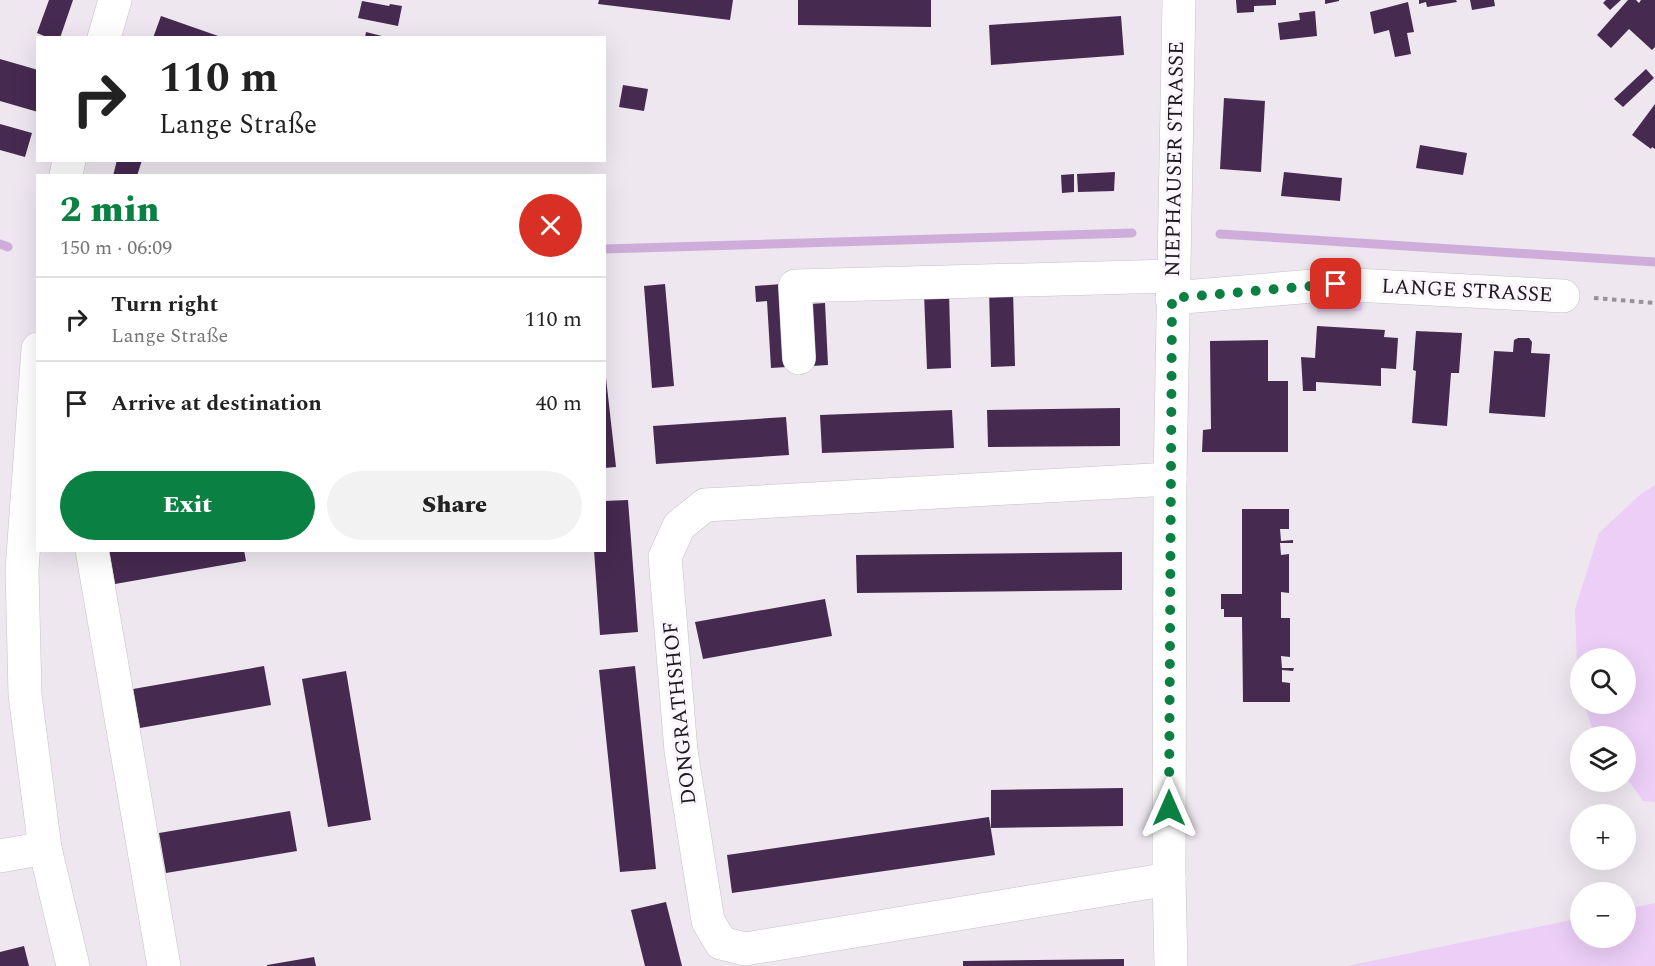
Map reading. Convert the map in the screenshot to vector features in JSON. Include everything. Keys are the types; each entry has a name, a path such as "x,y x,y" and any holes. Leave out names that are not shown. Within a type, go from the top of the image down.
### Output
{"street":[{"path":"105,36 115,0"},
{"name":"NIEPHAUSER STRASSE","path":"1171,966 1169,879 1170,479 1179,0"},
{"name":"LANGE STRASSE","path":"799,357 795,286 1172,287 1336,284 1563,296"},
{"path":"36,394 35,417 11,571 45,848 73,966"},
{"name":"DONGRATHSHOF","path":"1169,879 745,949 721,943 708,921 683,763 664,557 679,526 705,505 1170,479"},
{"path":"92,552 164,966"},
{"path":"0,856 45,848"}],"path":[{"name":"LANGE STRASSE","path":"1563,296 1655,303"}],"shaded area":[{"path":"1317,302 1362,302 1362,311 1317,312"},
{"path":"1655,485 1655,802 1643,801 1636,791 1636,726 1592,726 1587,714 1636,714 1636,648 1576,648 1575,609 1599,533 1641,494"},
{"path":"1655,903 1655,966 1347,966 1570,920 1570,948 1636,948 1636,907"}],"building":[{"path":"49,0 73,0 61,36 44,36 37,33"},
{"path":"599,0 733,0 730,20 598,4"},
{"path":"798,0 931,0 931,27 798,25"},
{"path":"1236,0 1276,0 1276,5 1254,6 1254,12 1237,13"},
{"path":"1325,0 1339,0 1339,1 1325,4"},
{"path":"1419,0 1456,0 1457,2 1427,7 1426,2 1419,4"},
{"path":"1470,0 1494,0 1495,6 1472,10"},
{"path":"1606,0 1621,0 1610,10 1603,3"},
{"path":"1628,0 1636,0 1639,3 1641,0 1655,0 1655,47 1652,50 1629,29 1611,48 1597,35"},
{"path":"362,1 402,6 398,26 358,18"},
{"path":"1408,2 1414,32 1407,33 1411,54 1395,57 1389,30 1374,34 1370,12"},
{"path":"1315,11 1317,36 1280,40 1278,23 1300,20 1299,13"},
{"path":"161,16 218,36 154,36"},
{"path":"1121,16 1124,55 991,65 989,25"},
{"path":"366,32 382,36 365,36"},
{"path":"0,59 36,69 36,111 0,101"},
{"path":"1646,69 1654,78 1623,107 1614,99"},
{"path":"623,85 648,89 644,111 619,107"},
{"path":"1224,98 1265,101 1261,172 1220,169"},
{"path":"1655,104 1655,149 1652,147 1651,149 1632,135"},
{"path":"0,124 32,133 25,157 0,150"},
{"path":"1420,145 1467,153 1463,175 1416,168"},
{"path":"116,162 141,162 138,174 114,174"},
{"path":"1115,172 1114,191 1078,192 1077,174"},
{"path":"1284,172 1342,178 1340,201 1281,196"},
{"path":"1074,174 1074,192 1062,193 1061,175"},
{"path":"665,284 674,386 652,388 644,286"},
{"path":"782,284 787,367 771,368 767,301 756,302 755,286"},
{"path":"1013,289 1015,366 991,367 989,290"},
{"path":"949,292 951,368 927,369 924,293"},
{"path":"825,303 828,365 812,366 809,304"},
{"path":"1317,326 1385,330 1384,337 1398,338 1396,369 1381,368 1381,386 1316,382 1316,391 1303,391 1301,357 1315,358"},
{"path":"1416,331 1462,333 1459,373 1451,373 1447,426 1412,423"},
{"path":"1529,338 1532,342 1531,353 1550,354 1545,417 1489,413 1494,351 1513,352 1514,340"},
{"path":"1268,340 1268,381 1288,381 1288,452 1202,452 1203,430 1211,429 1210,341"},
{"path":"606,378 616,467 606,468"},
{"path":"1120,408 1120,446 988,447 987,410"},
{"path":"952,410 954,448 822,453 820,415"},
{"path":"786,417 789,455 656,464 653,426"},
{"path":"628,500 638,632 600,635 594,552 606,552 606,501"},
{"path":"1242,509 1289,509 1289,529 1280,529 1281,541 1293,540 1293,543 1280,543 1281,555 1289,554 1289,593 1281,592 1281,618 1290,618 1290,657 1281,656 1282,668 1294,668 1293,671 1282,670 1282,682 1290,683 1290,702 1243,702 1242,617 1224,617 1224,609 1221,609 1221,594 1242,594"},
{"path":"109,552 244,552 246,561 115,584"},
{"path":"1122,552 1122,590 857,593 856,555"},
{"path":"825,599 832,636 703,659 695,622"},
{"path":"264,666 271,705 140,728 133,689"},
{"path":"635,666 656,869 620,872 599,670"},
{"path":"346,671 371,820 328,827 302,679"},
{"path":"1123,788 1123,826 991,828 991,790"},
{"path":"290,811 297,851 166,873 159,833"},
{"path":"989,817 995,855 732,893 727,855"},
{"path":"666,902 682,966 645,966 631,910"},
{"path":"24,946 29,966 0,966 0,952"},
{"path":"314,957 316,966 267,966 267,965"},
{"path":"1124,959 1124,966 963,966 963,961"}],"waterway":[{"path":"606,249 1132,233"},
{"path":"1220,234 1655,262"},
{"path":"0,244 8,247"}],"route":[{"path":"1169,808 1172,298 1336,284"}]}
